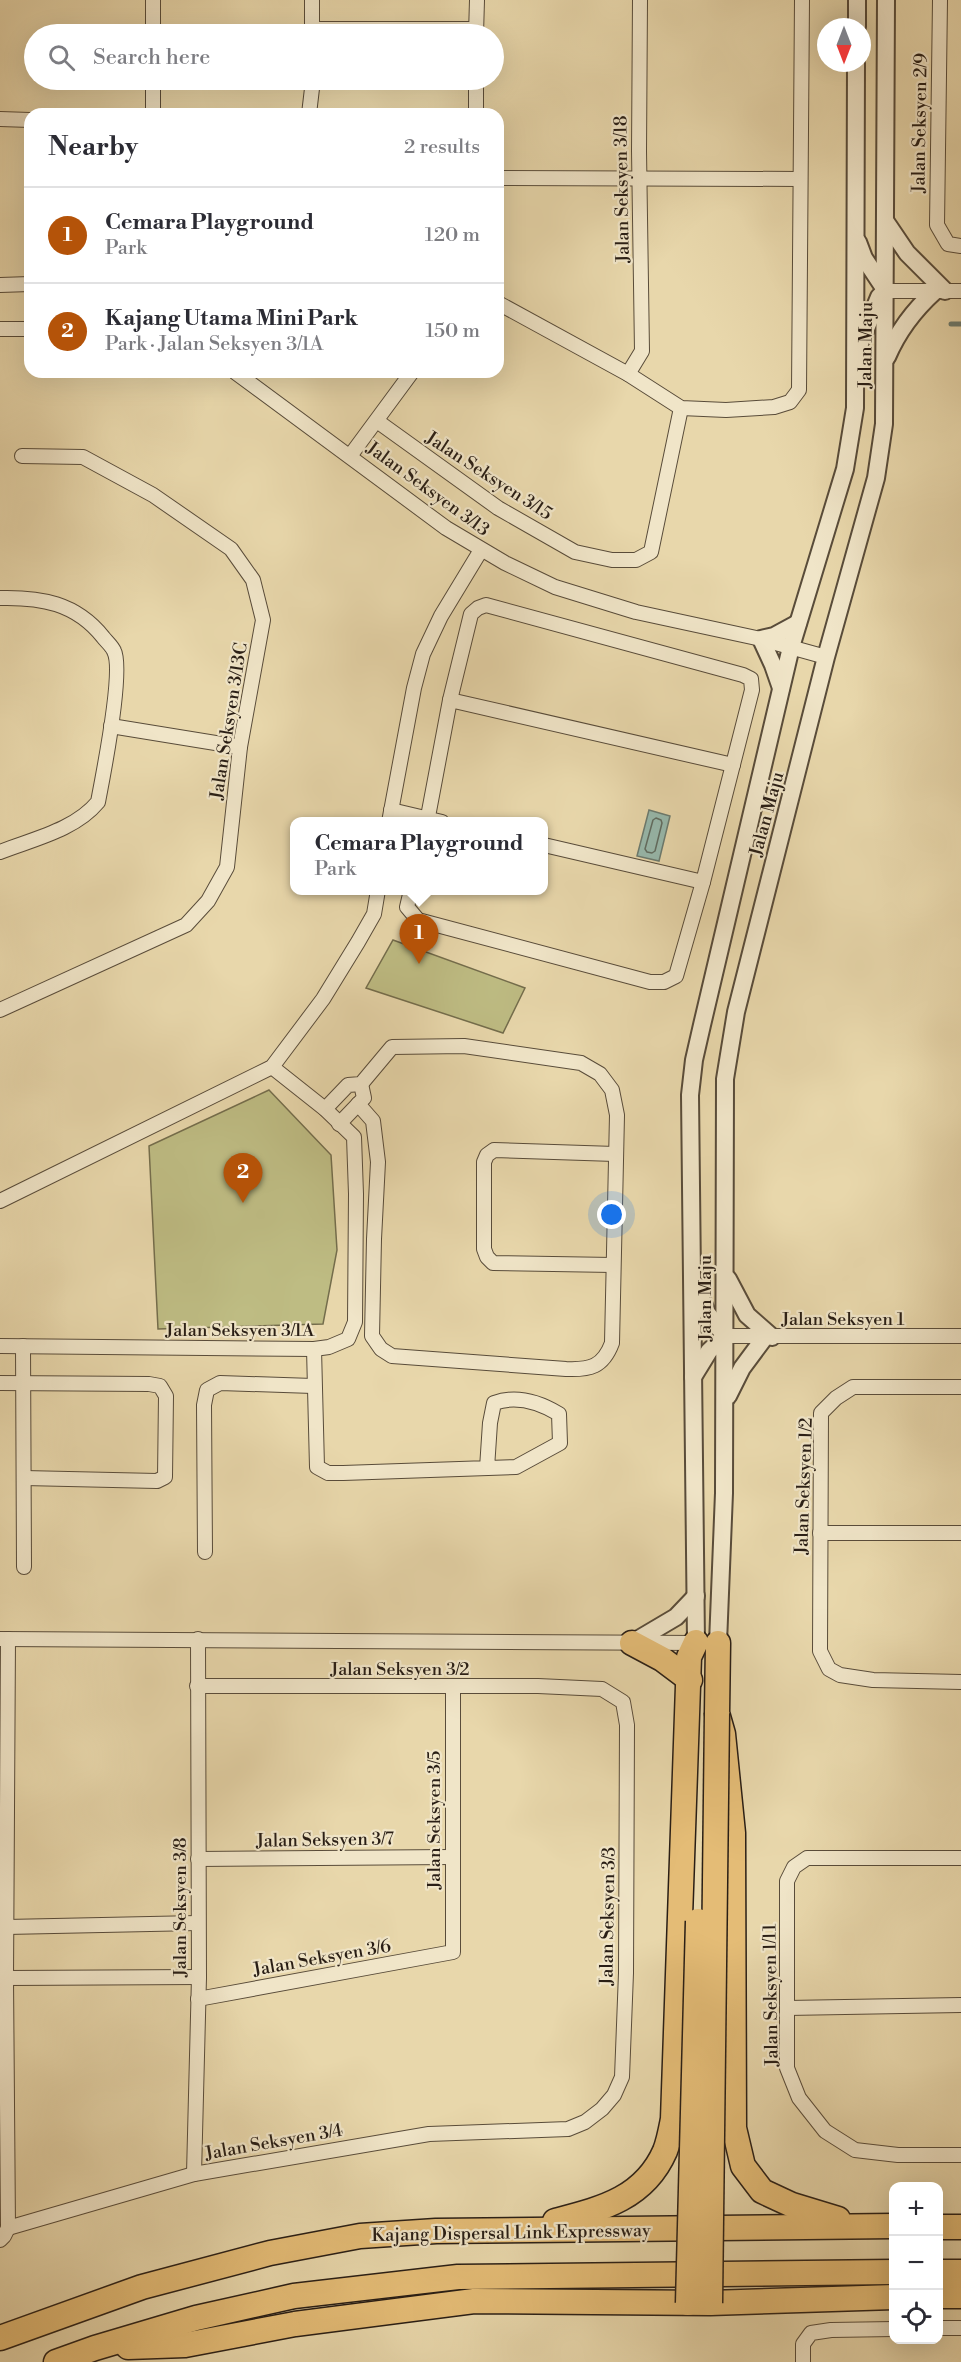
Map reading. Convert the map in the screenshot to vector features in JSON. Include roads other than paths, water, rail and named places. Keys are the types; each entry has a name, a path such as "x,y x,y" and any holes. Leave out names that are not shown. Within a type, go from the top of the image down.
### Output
{"highway":[{"path":"632,1643 662,1659 690,1680"},
{"path":"523,2229 616,2203 635,2189 653,2171 665,2150 673,2119 689,1657 707,1643"},
{"path":"707,1643 717,1713 723,1734 733,1833 734,2128 742,2166 762,2191 792,2205 830,2218 888,2226"},
{"path":"699,2303 702,1660 707,1643"},
{"path":"699,2303 717,1713"},
{"name":"Kajang Dispersal Link Expressway","path":"0,2338 142,2287 270,2253 360,2236 523,2229 888,2226"},
{"path":"943,2227 961,2227"},
{"path":"56,2362 196,2318 294,2296 458,2277 889,2272"},
{"path":"943,2272 961,2272"},
{"path":"943,2296 961,2296"},
{"path":"95,2348 185,2345 295,2324 474,2301 699,2303 889,2297"}],"street":[{"path":"153,0 153,24"},
{"path":"312,0 312,24"},
{"path":"476,24 477,0"},
{"name":"Jalan Seksyen 3/18","path":"628,374 642,351 639,179 640,0"},
{"path":"504,306 628,374 681,408 726,410 774,407 790,402 799,390 802,0"},
{"path":"857,0 857,18"},
{"name":"Jalan Maju","path":"707,1643 724,1404 725,1079 736,1012 826,657 876,478 884,424 886,0"},
{"name":"Jalan Seksyen 2/9","path":"940,0 937,225 954,245"},
{"name":"Jalan Maju","path":"707,1643 696,1596 690,1095 694,1060 791,646 845,469 855,408 856,72"},
{"path":"153,90 153,108"},
{"path":"310,108 312,90"},
{"path":"476,90 476,108"},
{"path":"0,119 24,120"},
{"path":"504,178 800,179"},
{"path":"886,222 907,253 947,291"},
{"path":"855,233 864,258 886,291"},
{"path":"0,285 24,284"},
{"path":"855,356 879,297 886,291 947,291"},
{"path":"885,362 892,345 916,307 947,291"},
{"path":"0,329 24,329"},
{"name":"Jalan Seksyen 3/13","path":"243,378 446,528 481,550 555,587 636,612 791,646 826,657"},
{"path":"350,456 408,378"},
{"name":"Jalan Seksyen 3/15","path":"377,421 498,508 575,552 612,560 636,560 651,552 681,408"},
{"name":"Jalan Seksyen 3/13C","path":"0,1010 186,925 208,901 227,867 240,747 263,620 253,580 231,549 153,495 83,457 22,456"},
{"path":"390,816 414,688 423,654 441,616 481,550"},
{"path":"0,598 32,598 61,605 91,622 115,653 116,676 111,726 98,802 91,812 76,822 0,852"},
{"path":"410,895 407,908 418,920 650,982 664,982 675,976 703,882 733,765 752,690 751,679 486,605 478,608 471,614 450,700 428,817"},
{"path":"781,688 761,639 774,636 798,623"},
{"path":"450,700 733,765"},
{"path":"111,726 240,747"},
{"path":"548,846 703,882"},
{"path":"0,1201 272,1067 323,999 358,942 374,914 377,895"},
{"path":"358,1104 373,1121 378,1162 372,1336 381,1349 392,1356 581,1370 594,1366 606,1358 612,1343 617,1115 612,1090 600,1074 581,1063 464,1046 392,1047 361,1084"},
{"name":"Jalan Seksyen 3/1A","path":"0,1346 314,1349 329,1347 348,1339 355,1322 354,1137 325,1109 272,1067"},
{"path":"325,1109 348,1084 361,1084"},
{"path":"339,1124 364,1098 361,1084"},
{"path":"613,1265 493,1263 487,1257 484,1249 484,1162 487,1155 494,1150 615,1154"},
{"path":"724,1404 742,1368 769,1337 747,1315 725,1273"},
{"path":"692,1275 707,1313 725,1336 710,1351 693,1378"},
{"name":"Jalan Seksyen 1","path":"725,1336 961,1336"},
{"path":"23,1346 24,1567"},
{"path":"314,1349 316,1467 328,1473 343,1473 516,1467 560,1443 559,1414 543,1404 507,1399 494,1403 489,1423 487,1468"},
{"path":"0,1383 149,1384 160,1386 166,1396 165,1476 157,1481 24,1478"},
{"path":"205,1552 204,1405 207,1390 220,1383 313,1386"},
{"name":"Jalan Seksyen 1/2","path":"961,1387 853,1387 836,1398 820,1413 820,1651 829,1669 840,1675 873,1680 961,1682"},
{"path":"820,1533 961,1533"},
{"path":"632,1643 676,1617 696,1596"},
{"path":"0,2240 8,2228 3,2088 6,1978 3,1860 4,1639 707,1643"},
{"name":"Jalan Seksyen 3/8","path":"194,2174 199,1977 198,1639"},
{"name":"Jalan Seksyen 3/2","path":"197,1686 538,1686 602,1689"},
{"name":"Jalan Seksyen 3/5","path":"453,1687 451,1857 453,1952"},
{"name":"Jalan Seksyen 3/3","path":"568,2129 585,2122 602,2109 614,2095 622,2077 626,1972 627,1725 623,1702 602,1689"},
{"name":"Jalan Seksyen 3/7","path":"198,1859 451,1857"},
{"name":"Jalan Seksyen 1/11","path":"961,1858 807,1858 794,1867 788,1881 787,2008 788,2068 799,2098 825,2131 855,2150 898,2155 961,2155"},
{"path":"6,1927 198,1923"},
{"name":"Jalan Seksyen 3/6","path":"198,1999 453,1952"},
{"path":"6,1978 199,1977"},
{"path":"787,2008 961,2005"},
{"name":"Jalan Seksyen 3/4","path":"8,2228 194,2174 429,2134 568,2129"},
{"path":"943,2328 961,2328"},
{"path":"803,2362 803,2344 812,2333 831,2330 889,2329"}],"water":[{"path":"649,810 670,816 659,861 637,856"}],"waterway":[{"path":"951,324 961,324"}],"place":[{"name":"Cemara Playground","path":"419,964"},
{"name":"Kajang Utama Mini Park","path":"243,1203"}]}
